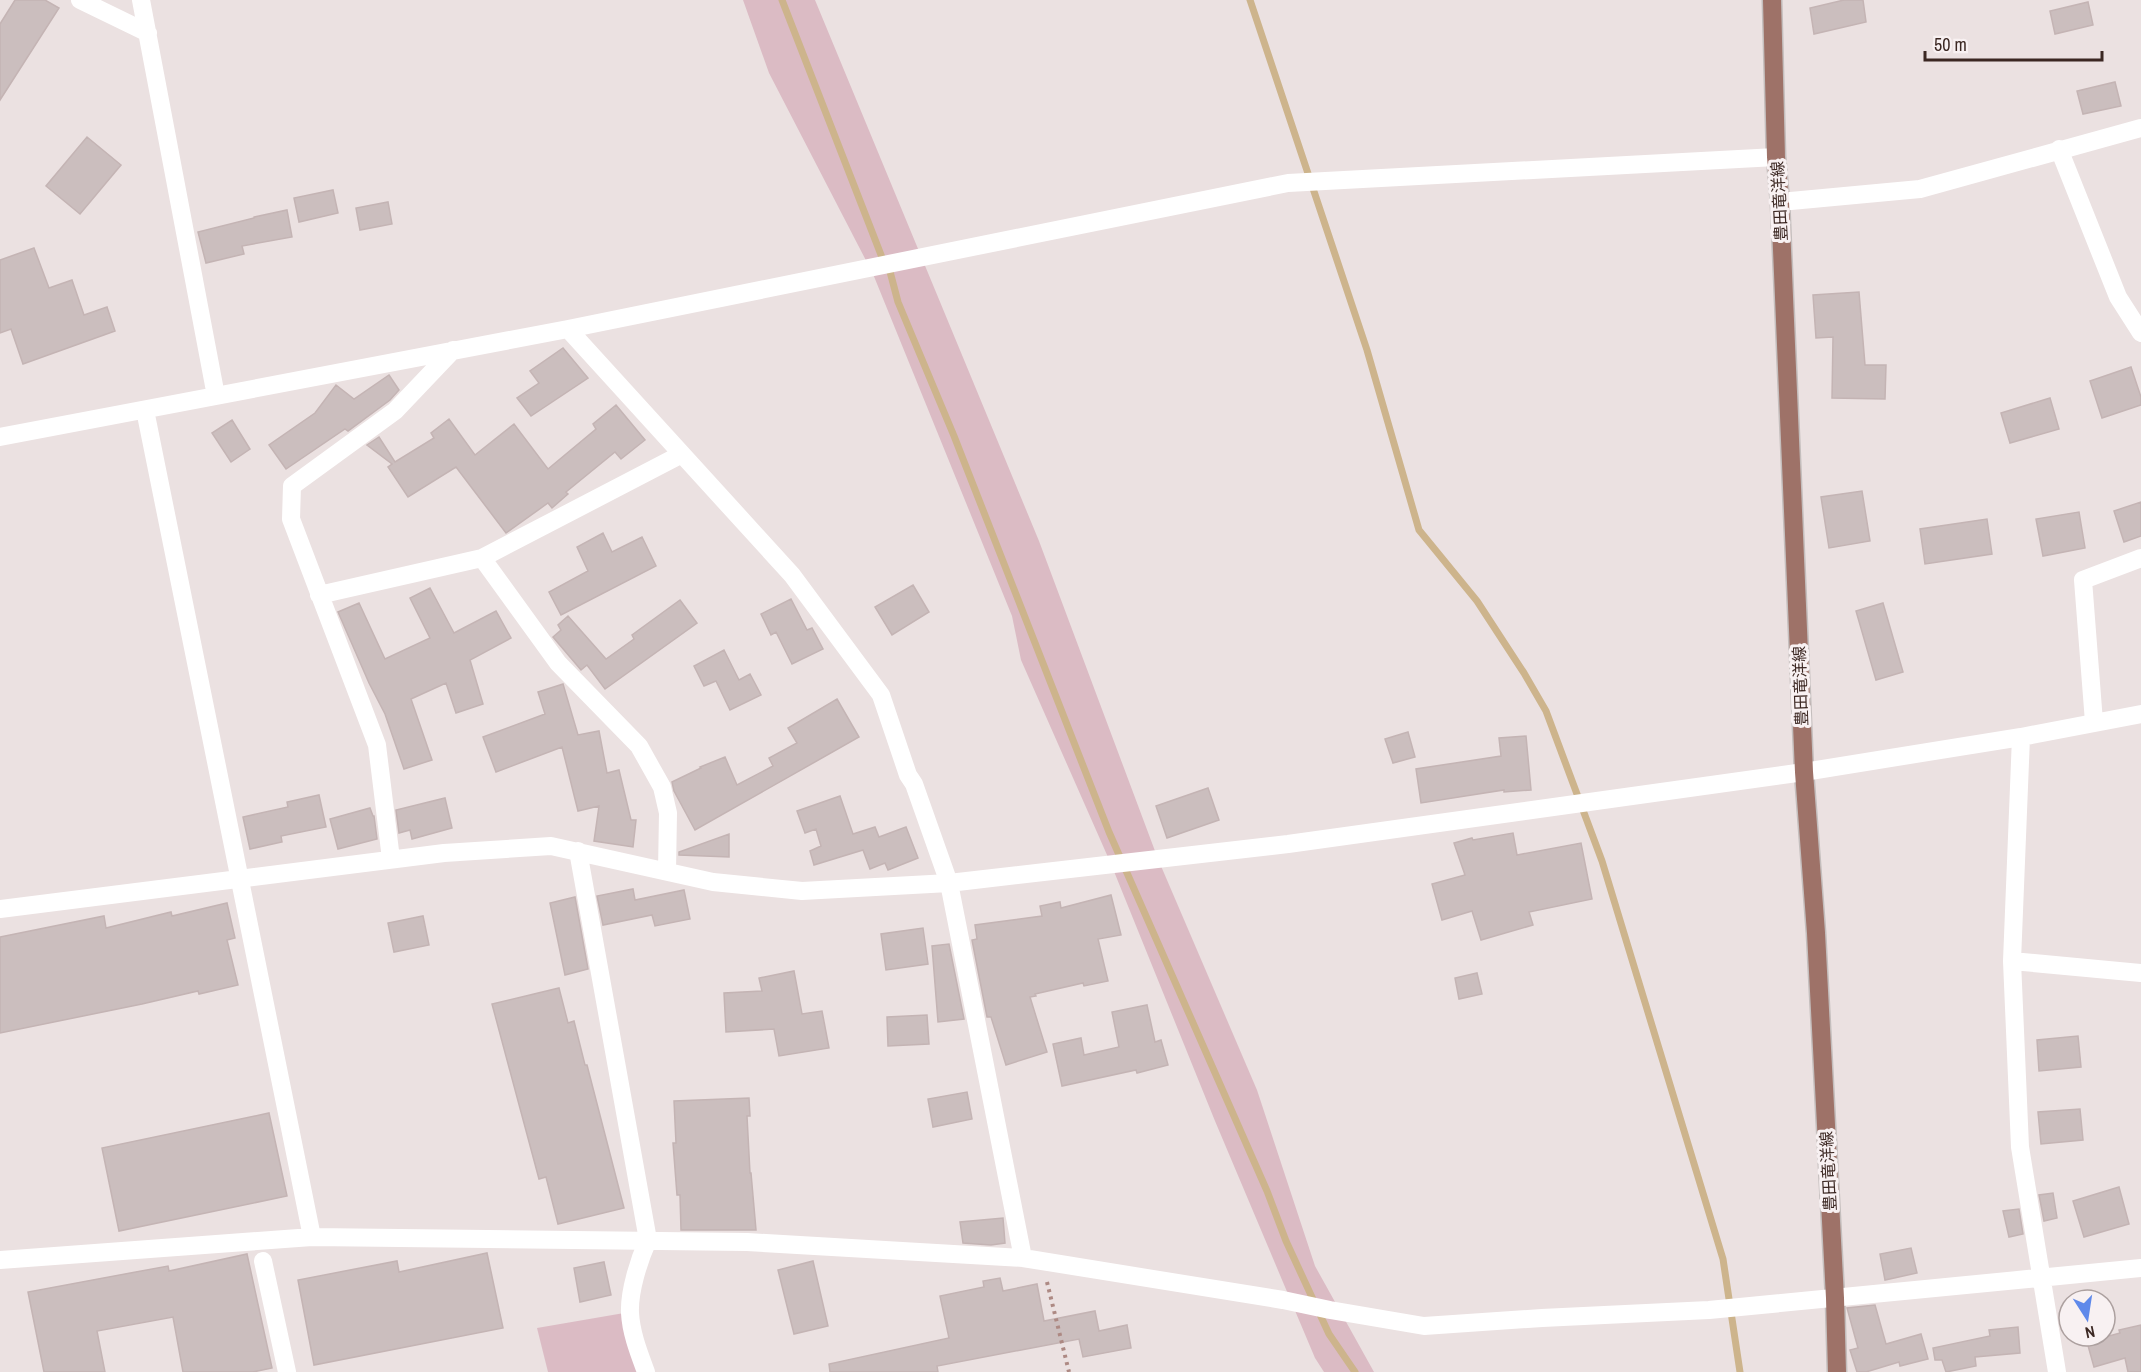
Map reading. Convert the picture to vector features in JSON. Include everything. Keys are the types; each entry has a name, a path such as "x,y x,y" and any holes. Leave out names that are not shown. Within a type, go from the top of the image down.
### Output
{"main road":[{"name":"豊田竜洋線","path":"1772,0 1776,157 1780,202 1804,772 1816,933 1837,1372"}],"street":[{"path":"80,0 148,33"},
{"path":"141,0 216,396"},
{"path":"1780,202 1920,189 2141,128"},
{"path":"2059,149 2118,297 2141,333"},
{"path":"0,437 568,329 1288,183 1776,157"},
{"path":"568,329 792,574 881,695 908,775 914,784 949,883 1023,1258"},
{"path":"391,859 377,745 291,519 292,486 395,411 453,350"},
{"path":"145,410 312,1237"},
{"path":"319,595 482,558 682,454"},
{"path":"482,558 558,663 639,746 662,787 668,813 667,871"},
{"path":"2094,722 2083,580 2141,558"},
{"path":"0,909 391,859 551,846 712,882 802,891 949,883 1288,844 1804,772 2141,714"},
{"path":"2021,736 2012,961 2020,1147 2057,1372"},
{"path":"578,851 648,1240 635,1275 630,1312 646,1372"},
{"path":"2012,961 2141,974"},
{"path":"0,1260 312,1237 747,1242 1023,1258 1283,1300 1424,1326 1542,1317 1709,1310 2141,1268"},
{"path":"263,1261 287,1372"}],"path":[{"path":"1042,1261 1070,1372"}],"shaded area":[{"path":"743,0 815,0 1039,541 1158,859 1257,1090 1315,1266 1374,1372 1324,1372 1315,1358 1215,1121 1111,864 1021,660 1012,616 873,274 769,73"},
{"path":"630,1312 647,1372 548,1372 537,1328"}],"building":[{"path":"15,0 45,0 59,8 0,100 0,24"},
{"path":"1844,0 1863,0 1866,22 1814,34 1810,8"},
{"path":"2088,2 2093,25 2055,34 2050,11"},
{"path":"2115,82 2121,106 2083,114 2077,91"},
{"path":"87,137 121,165 80,214 46,186"},
{"path":"333,190 338,213 299,222 294,198"},
{"path":"388,202 392,224 360,230 356,208"},
{"path":"287,210 292,237 242,246 244,254 206,263 198,232"},
{"path":"34,248 49,288 72,280 84,315 107,307 115,331 23,364 11,329 0,333 0,260"},
{"path":"1859,292 1865,365 1886,365 1885,399 1832,398 1833,337 1816,338 1813,295"},
{"path":"563,348 588,378 531,416 517,398 539,383 530,371"},
{"path":"2131,367 2141,397 2141,405 2102,418 2090,381"},
{"path":"389,375 399,390 390,400 348,431 345,429 286,469 269,445 315,413 336,385 354,399"},
{"path":"2050,398 2059,429 2010,443 2001,413"},
{"path":"616,405 645,440 621,459 615,452 566,492 568,494 552,508 548,503 506,533 456,467 408,497 388,467 392,464 367,445 379,437 395,462 434,438 431,433 449,419 475,455 514,424 548,469 596,429 593,424"},
{"path":"232,420 250,449 231,462 212,433"},
{"path":"1862,491 1870,541 1829,548 1821,497"},
{"path":"2141,502 2141,536 2124,542 2114,511"},
{"path":"2079,512 2085,548 2043,556 2036,519"},
{"path":"1987,519 1992,554 1925,564 1920,529"},
{"path":"603,533 612,552 642,537 656,566 561,615 549,592 588,571 577,547"},
{"path":"913,585 929,612 892,635 875,607"},
{"path":"430,588 454,633 496,611 511,638 470,660 483,704 456,713 446,683 411,699 432,760 404,769 385,714 338,612 359,603 385,659 430,638 410,598"},
{"path":"791,599 807,630 812,628 823,649 792,664 776,632 771,635 761,614"},
{"path":"680,600 697,623 605,689 587,665 581,670 553,637 561,630 558,625 568,616 606,659 634,639 632,635"},
{"path":"1883,603 1903,672 1876,680 1856,611"},
{"path":"724,650 739,680 750,674 761,695 730,710 716,681 704,686 694,666"},
{"path":"563,684 578,735 599,731 607,773 619,770 631,820 636,820 633,847 594,841 599,806 578,811 562,747 496,772 483,737 545,714 538,692"},
{"path":"837,699 859,737 695,830 674,791 672,782 725,757 737,785 773,766 769,758 797,743 788,728"},
{"path":"1408,732 1415,757 1393,763 1385,739"},
{"path":"1526,736 1531,790 1504,792 1504,790 1421,803 1416,769 1501,756 1499,738"},
{"path":"1208,788 1219,820 1167,838 1156,806"},
{"path":"319,795 326,827 281,836 282,842 250,849 243,817 288,807 287,802"},
{"path":"840,796 853,834 875,827 879,837 906,827 918,858 888,870 885,863 870,869 863,850 814,865 810,851 821,846 816,829 805,833 797,811"},
{"path":"445,798 452,828 412,839 410,830 399,833 396,810"},
{"path":"370,808 374,816 377,839 338,849 330,819"},
{"path":"1513,833 1517,855 1581,843 1592,899 1529,912 1533,925 1481,940 1472,911 1442,920 1432,884 1465,875 1454,843 1472,838 1473,840"},
{"path":"729,834 729,857 679,855 679,852"},
{"path":"633,889 635,900 684,890 690,919 655,926 652,915 603,925 597,896"},
{"path":"1111,895 1121,935 1098,939 1108,981 1084,986 1083,983 1030,997 1047,1052 1006,1065 991,1017 987,1017 972,940 977,939 975,925 1042,916 1040,906 1060,902 1061,908"},
{"path":"575,897 588,969 565,975 550,903"},
{"path":"227,903 235,938 227,940 238,985 199,994 198,991 0,1033 0,937 104,916 106,928 171,912 172,916"},
{"path":"423,916 429,945 394,952 388,923"},
{"path":"923,928 928,964 886,970 881,934"},
{"path":"949,944 964,1019 938,1022 932,946"},
{"path":"794,971 802,1014 822,1011 829,1048 779,1056 774,1029 726,1032 724,993 762,991 759,978"},
{"path":"1477,973 1482,994 1459,999 1455,978"},
{"path":"559,988 568,1023 574,1021 585,1065 587,1065 624,1208 558,1224 546,1177 539,1179 492,1004"},
{"path":"1147,1005 1155,1042 1161,1040 1168,1065 1137,1073 1136,1070 1062,1086 1053,1044 1081,1038 1084,1055 1119,1047 1112,1012"},
{"path":"927,1015 929,1044 888,1046 887,1017"},
{"path":"2078,1036 2081,1067 2039,1071 2037,1040"},
{"path":"967,1092 972,1119 933,1127 928,1099"},
{"path":"749,1098 750,1116 747,1116 750,1173 756,1230 681,1230 680,1195 677,1195 673,1143 676,1143 674,1101"},
{"path":"2080,1109 2083,1140 2041,1144 2038,1112"},
{"path":"269,1113 287,1196 119,1231 102,1148"},
{"path":"2119,1187 2129,1224 2084,1237 2073,1201"},
{"path":"2053,1193 2057,1218 2044,1221 2039,1195"},
{"path":"2019,1209 2023,1234 2009,1237 2003,1211"},
{"path":"1003,1218 1005,1243 991,1245 963,1243 960,1222"},
{"path":"1911,1248 1917,1273 1885,1280 1880,1254"},
{"path":"487,1253 503,1328 314,1365 298,1280 397,1261 399,1272"},
{"path":"247,1254 272,1368 253,1372 183,1372 173,1317 97,1331 105,1372 44,1372 28,1292 168,1266 169,1271"},
{"path":"813,1261 828,1326 794,1334 778,1270"},
{"path":"604,1262 611,1295 580,1302 574,1268"},
{"path":"1000,1278 1003,1291 1037,1284 1044,1321 1095,1311 1099,1331 1127,1325 1131,1348 1083,1357 1079,1339 937,1366 938,1372 830,1372 829,1364 949,1338 940,1296 984,1287 983,1281"},
{"path":"1875,1305 1886,1344 1921,1334 1928,1359 1900,1366 1899,1362 1866,1372 1857,1372 1850,1350 1858,1348 1847,1308"},
{"path":"2141,1325 2141,1372 2128,1372 2125,1358 2094,1367 2089,1348 2117,1348 2119,1330"},
{"path":"2018,1327 2020,1353 1975,1357 1976,1366 1946,1372 1942,1360 1935,1360 1933,1348 1990,1336 1989,1330"}],"waterway":[{"path":"782,0 883,260 888,264 898,302 954,436 1109,832 1267,1191 1286,1241 1329,1334 1355,1372"},
{"path":"1250,0 1367,350 1419,530 1477,601 1546,711 1602,861 1723,1259 1740,1372"}]}
